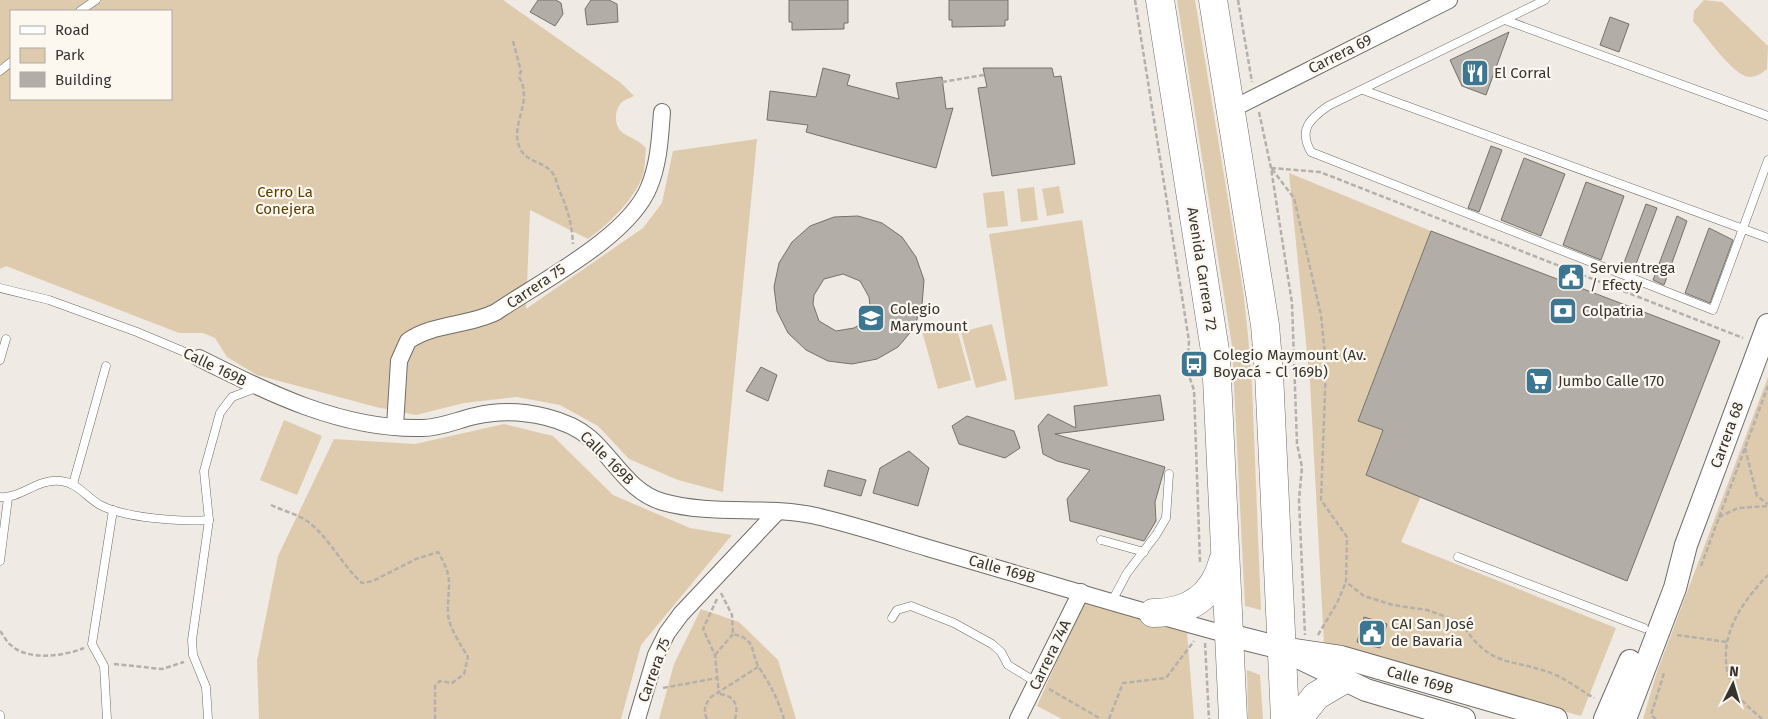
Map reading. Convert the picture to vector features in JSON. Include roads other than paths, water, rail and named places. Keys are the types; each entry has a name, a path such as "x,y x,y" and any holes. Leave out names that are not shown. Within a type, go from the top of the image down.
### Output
{"highway":[{"name":"Avenida Carrera 72","path":"1160,0 1216,357 1224,560 1216,631 1233,719"},
{"path":"1213,0 1265,325 1293,650 1285,719"},
{"path":"1153,613 1179,610 1202,598 1212,588 1224,560"},
{"path":"1298,719 1316,696 1343,680"}],"street":[{"name":"Carrera 69","path":"1232,110 1449,0"},
{"name":"Carrera 75","path":"395,426 399,361 408,340 426,332 482,320 614,234 632,216 649,188 658,154 662,112"},
{"name":"Carrera 68","path":"1625,719 1675,588 1686,545 1764,335"},
{"name":"Calle 169B","path":"199,358 258,387 338,417 395,426 422,428 442,426 475,416 504,411 545,416 566,422 588,436 632,485 647,495 664,502 687,506 777,512 822,518 1216,631 1293,650 1342,657 1556,719"},
{"name":"Carrera 75","path":"637,719 644,692 667,633 681,614 777,512"},
{"name":"Carrera 68","path":"1605,719 1662,584 1686,545"},
{"name":"Carrera 74A","path":"1018,719 1081,592"},
{"name":"Calle 169B","path":"1293,650 1343,680 1366,690 1464,719"}],"lane":[{"path":"81,10 96,0"},
{"path":"1545,0 1312,117 1306,132 1307,144 1311,152 1713,310 1768,160"},
{"path":"1505,20 1768,116"},
{"path":"0,71 10,63"},
{"path":"1363,90 1768,238"},
{"name":"Calle 169B","path":"0,288 49,300 137,332 199,358"},
{"path":"0,360 6,339"},
{"path":"73,484 106,366"},
{"path":"208,719 206,687 193,655 192,640 209,520 204,471 220,413 232,397 258,387"},
{"path":"1112,601 1127,573 1144,552 1166,518 1169,474"},
{"path":"0,561 4,497 46,481 73,484 99,504 113,510 160,519 190,522 209,520"},
{"path":"107,719 104,666 92,644 113,510"},
{"path":"1101,540 1144,552"},
{"path":"1458,556 1644,628"},
{"path":"892,618 897,610 911,606 954,624 992,644 1001,652 1008,664 1036,682"}],"place":[{"name":"El Corral","path":"1475,73"},
{"name":"Servientrega / Efecty","path":"1571,277"},
{"name":"Colpatria","path":"1563,311"},
{"name":"Colegio Marymount","path":"871,318"},
{"name":"Colegio Maymount (Av. Boyacá - Cl 169b)","path":"1194,364"},
{"name":"Jumbo Calle 170","path":"1539,381"},
{"name":"CAI San José de Bavaria","path":"1372,633"}],"park label":[{"name":"Cerro La Conejera","path":"285,200"}]}
